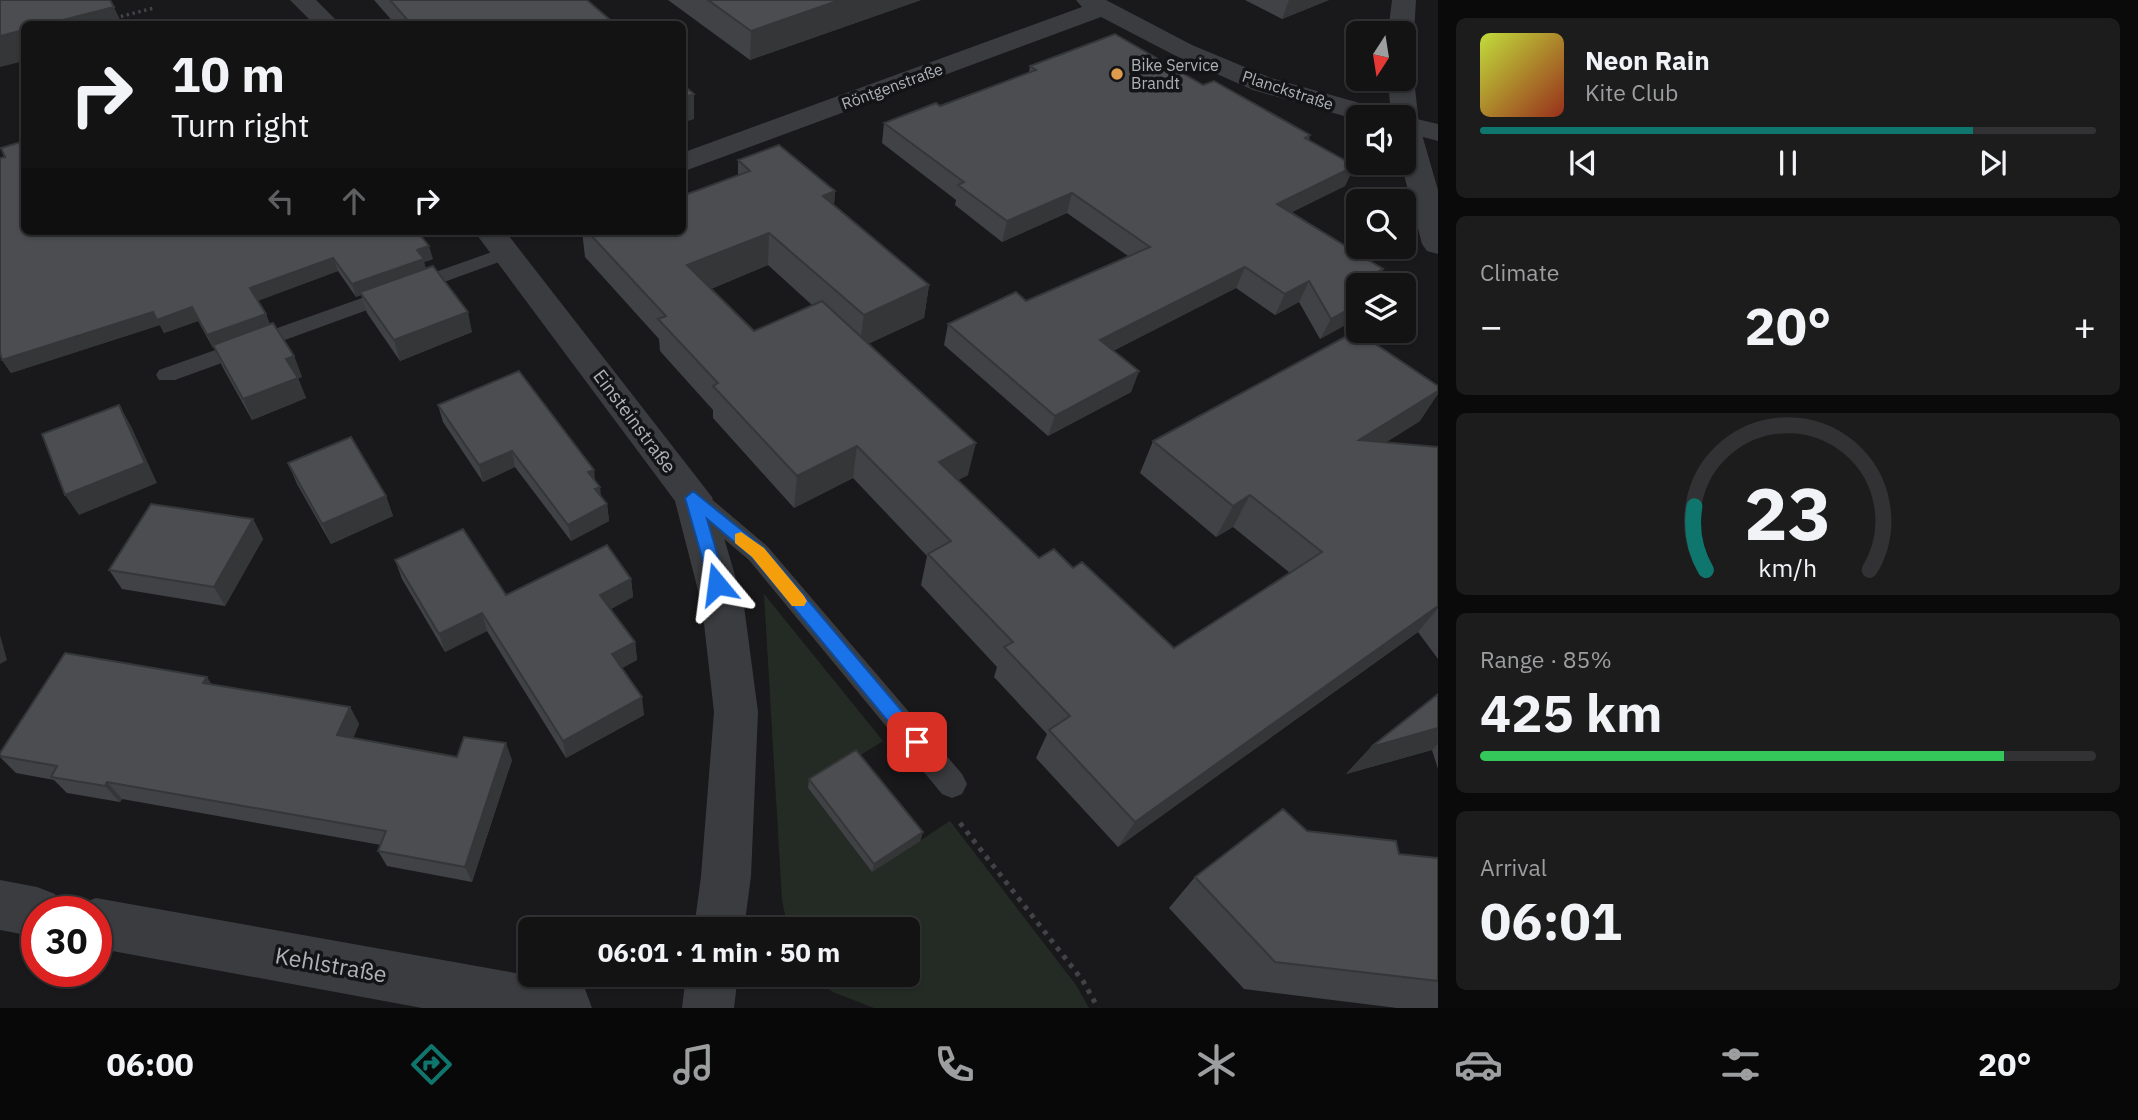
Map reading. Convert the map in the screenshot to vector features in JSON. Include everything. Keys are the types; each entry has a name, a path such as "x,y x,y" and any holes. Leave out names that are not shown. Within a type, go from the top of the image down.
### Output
{"street":[{"path":"302,0 325,21"},
{"path":"1402,21 1404,0"},
{"name":"Planckstraße","path":"1095,4 1183,50 1262,84 1346,108"},
{"name":"Röntgenstraße","path":"686,161 1095,4"},
{"name":"Planckstraße","path":"1416,127 1438,133"},
{"path":"1414,175 1438,244"},
{"name":"Einsteinstraße","path":"497,237 693,498 723,606 736,712 726,876 721,917"},
{"path":"0,905 21,909"},
{"name":"Kehlstraße","path":"112,926 566,1008"},
{"path":"708,1008 711,987"}],"lane":[{"path":"167,375 497,237"},
{"path":"693,498 758,553 952,784"}],"path":[{"path":"115,18 154,8"},
{"path":"952,784 957,820 1083,981 1098,1008"}],"shaded area":[{"path":"764,594 883,741 808,788 872,872 950,821 1076,985 1089,1008 874,1008 826,987 920,987 920,917 786,917 782,900"}],"building":[{"path":"0,0 110,0 114,7 59,21 21,21 21,31 0,36"},
{"path":"390,0 587,0 612,21 408,21"},
{"path":"708,0 840,0 751,31"},
{"path":"1115,34 1203,85 1214,81 1310,135 1305,138 1346,161 1346,170 1277,204 1346,246 1346,259 1367,259 1383,269 1376,273 1346,273 1346,311 1331,319 1309,281 1285,294 1245,267 1100,340 1139,371 1055,416 948,324 1016,292 1026,301 1150,247 1072,193 1007,221 958,185 964,182 884,123 936,103 940,106 1036,70 1030,66"},
{"path":"686,87 694,94 686,97"},
{"path":"21,142 21,235 420,235 429,246 417,250 424,259 352,284 333,258 250,288 266,314 207,335 192,307 157,320 153,312 2,360 0,158 5,157 1,148"},
{"path":"779,145 835,191 823,196 929,285 864,315 769,233 687,265 754,331 822,301 976,443 939,462 1039,558 1054,549 1073,568 1082,562 1174,648 1322,552 1250,495 1233,506 1153,441 1346,336 1346,343 1374,343 1438,386 1438,391 1359,440 1438,447 1438,606 1135,822 1049,730 1070,716 1004,647 1013,642 928,554 951,541 857,446 797,476 713,386 718,383 658,319 666,316 591,235 686,235 686,195 750,171 738,160"},
{"path":"433,266 468,312 394,340 360,292"},
{"path":"273,323 294,356 286,359 298,378 243,399 213,345"},
{"path":"519,371 594,470 588,472 600,487 595,489 607,504 568,525 512,451 479,465 438,405"},
{"path":"119,405 145,463 65,495 42,434"},
{"path":"351,437 386,496 322,524 288,463"},
{"path":"151,504 253,519 214,587 109,570"},
{"path":"463,529 506,595 607,545 631,579 600,595 635,642 612,654 642,697 563,741 482,613 439,634 395,560"},
{"path":"65,653 207,677 203,683 350,707 337,735 457,757 464,737 506,743 465,867 378,851 386,831 107,782 105,786 51,777 57,766 0,756"},
{"path":"1438,694 1438,728 1371,747"},
{"path":"856,750 923,832 874,864 809,779"},
{"path":"1283,809 1307,831 1396,841 1399,854 1438,858 1438,981 1275,962 1195,877"}],"slow traffic":[{"path":"741,539 758,553 798,601"}],"place":[{"name":"Bike Service Brandt","path":"1117,74"}],"route":[{"path":"717,584 693,498 758,553 917,742"}]}
